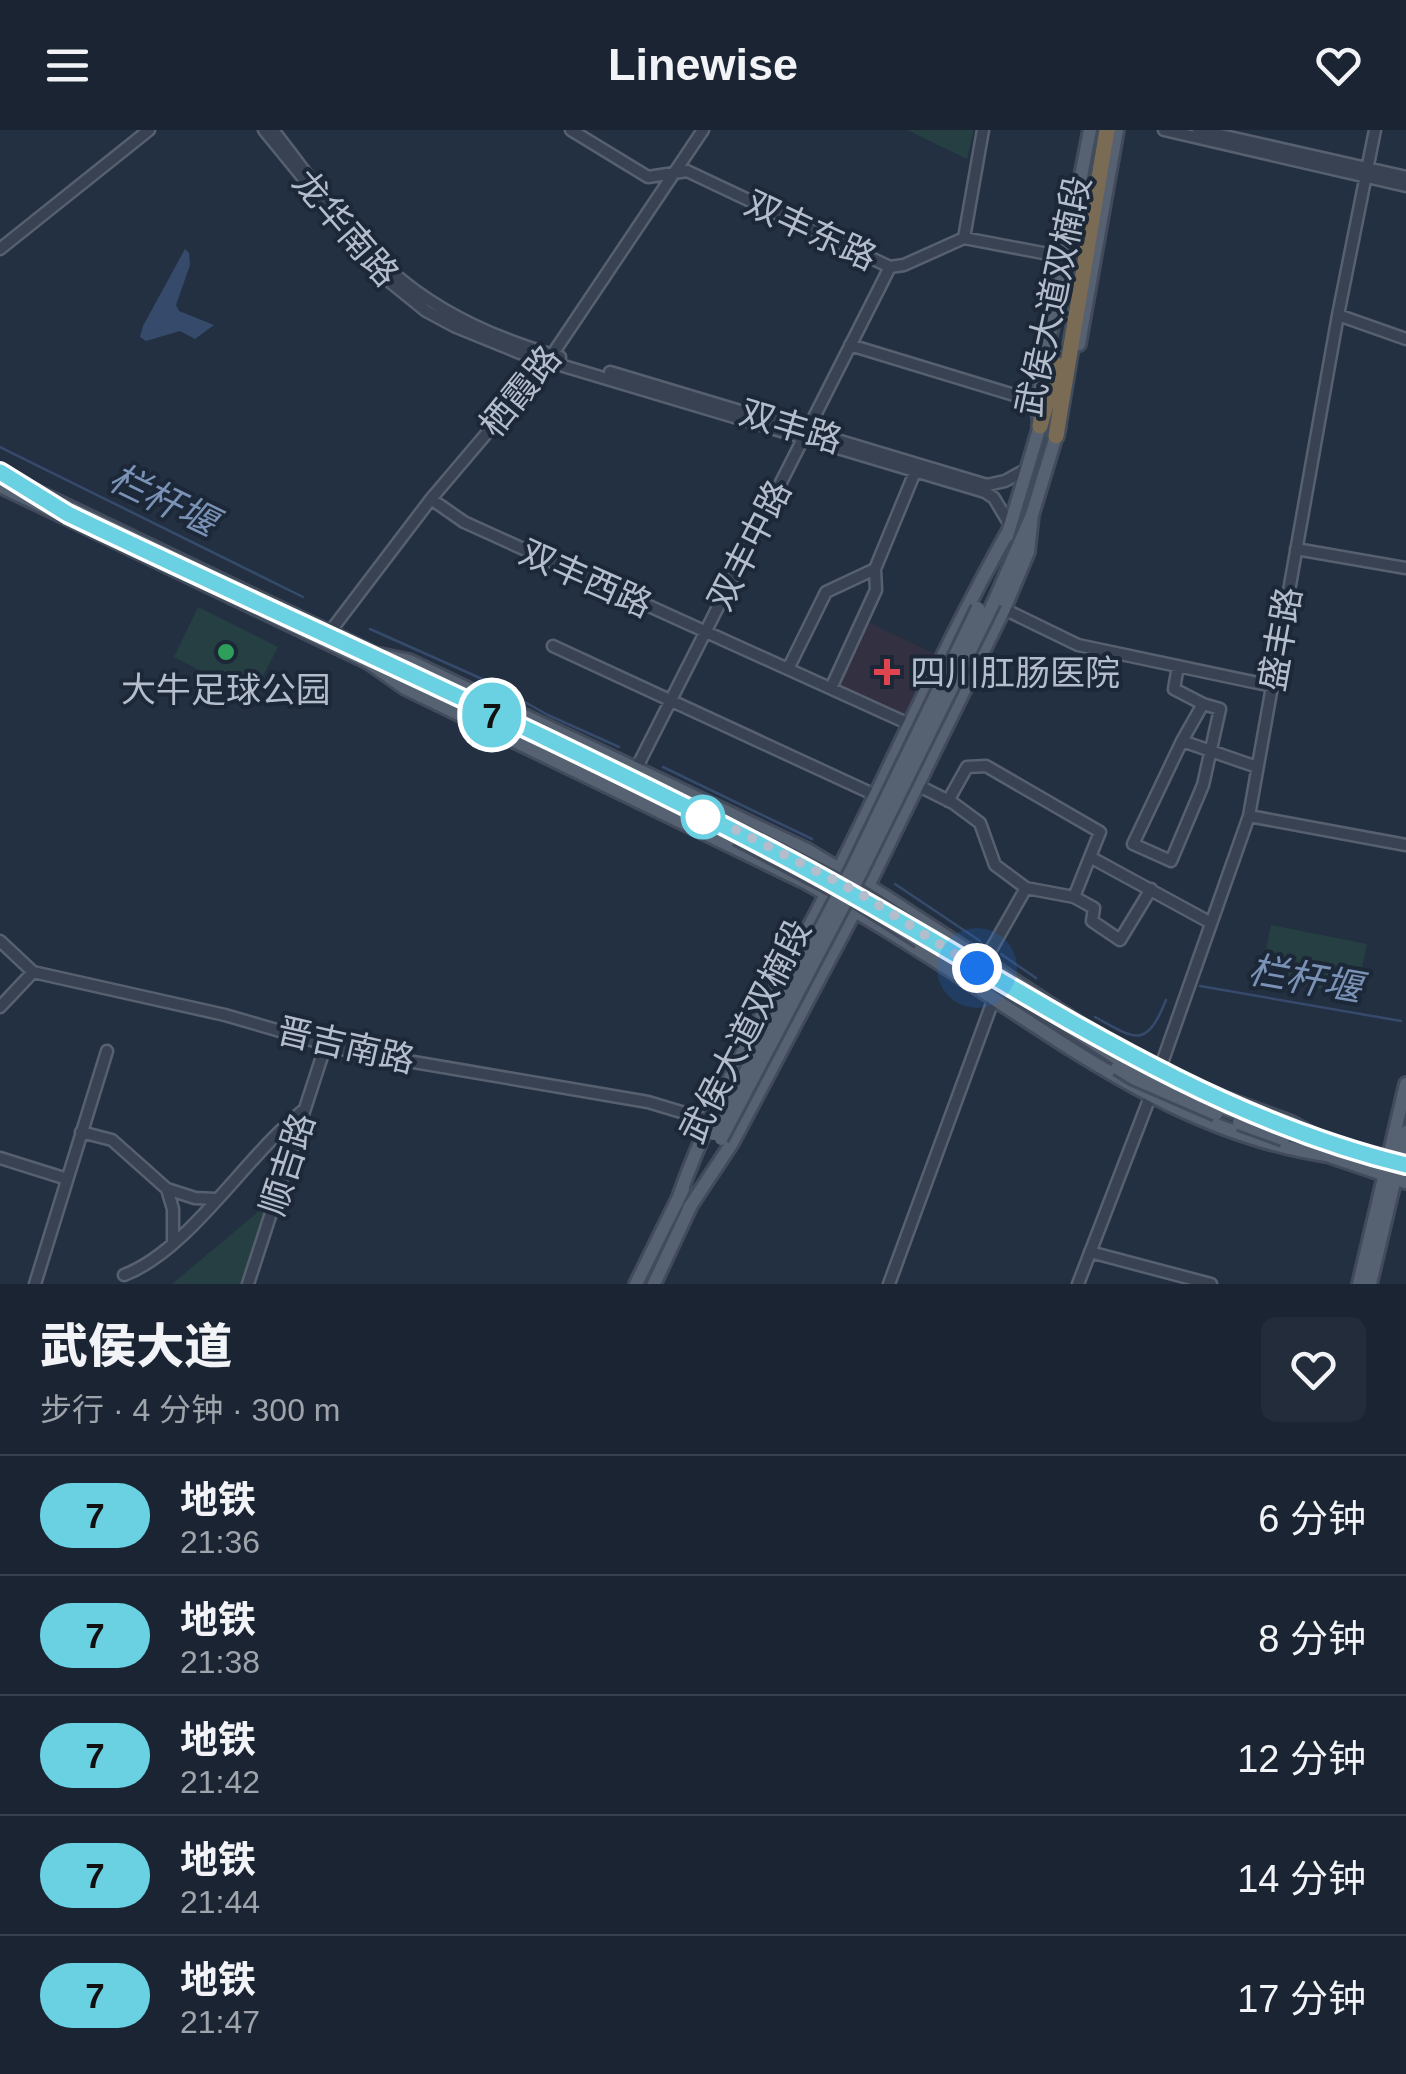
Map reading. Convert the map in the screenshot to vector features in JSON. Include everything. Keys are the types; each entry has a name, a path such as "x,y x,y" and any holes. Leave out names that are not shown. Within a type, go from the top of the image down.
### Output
{"highway":[{"path":"1056,436 1061,365 1098,130"},
{"path":"1040,426 1061,365 1106,130"}],"main road":[{"name":"武侯大道双楠段","path":"636,1284 852,869 978,608 1009,529 1040,426 1036,402 1090,130"},
{"name":"武侯大道双楠段","path":"654,1284 689,1208 714,1131 858,878 999,606 1071,388 1118,130"},
{"path":"0,474 326,637"},
{"path":"0,486 744,833 861,894 1132,1068 1286,1136 1397,1173"},
{"path":"714,1131 969,600 1009,529"},
{"path":"689,1208 732,1143 856,911 999,606"},
{"path":"372,658 409,661 807,850 1129,1056 1292,1123 1330,1150"},
{"path":"372,658 405,688 826,894 1150,1098 1280,1148 1330,1150"},
{"path":"1359,1284 1397,1173 1406,1084"},
{"path":"1370,1284 1406,1132"}],"street":[{"path":"0,249 149,130"},
{"name":"龙华南路","path":"264,130 370,262 402,293 454,326 550,358"},
{"name":"龙华南路","path":"272,130 390,270 454,316 550,358"},
{"name":"双丰东路","path":"571,130 648,177 686,171 890,267 904,266 964,238"},
{"name":"栖霞路","path":"326,637 431,500 550,358 702,130"},
{"path":"982,130 964,238 1064,258"},
{"path":"1164,130 1368,175 1406,177"},
{"path":"1198,130 1406,186"},
{"name":"盛丰路","path":"1078,1284 1160,1071 1248,816 1375,130"},
{"name":"双丰中路","path":"636,770 890,267"},
{"path":"1338,316 1406,339"},
{"path":"850,345 1036,402"},
{"name":"双丰路","path":"550,358 987,485 1005,481 1028,468"},
{"name":"双丰路","path":"806,434 985,492 994,498 1009,529"},
{"path":"831,688 876,590 876,568 916,472"},
{"name":"双丰西路","path":"431,500 464,522 909,724"},
{"path":"1296,549 1406,568"},
{"path":"788,669 826,592 876,568"},
{"path":"999,606 1078,645 1272,686"},
{"path":"553,646 875,795"},
{"path":"1178,666 1174,689 1220,708 1203,785 1171,862 1133,844 1203,704"},
{"path":"1182,741 1257,767"},
{"path":"948,801 967,767 986,766 1100,832 1074,897"},
{"path":"918,785 980,824 995,865 1026,888 1074,897 1094,908 1092,920 1120,940 1151,889"},
{"path":"1248,816 1406,845"},
{"path":"1090,857 1212,922"},
{"path":"984,962 1026,888"},
{"path":"0,941 32,972 0,1007"},
{"name":"晋吉南路","path":"32,972 225,1014 326,1044 648,1102 714,1131"},
{"path":"889,1284 994,998"},
{"name":"顺吉路","path":"248,1284 326,1044"},
{"path":"36,1284 107,1051"},
{"path":"124,1275 147,1266 284,1126 305,1110"},
{"path":"81,1132 112,1140 167,1189 194,1198 216,1199"},
{"path":"0,1158 68,1180"},
{"path":"167,1189 174,1208 172,1243"},
{"path":"1090,1252 1212,1284"},
{"path":"1152,1284 1156,1270"}],"shaded area":[{"name":"四川肛肠医院","path":"868,622 937,655 906,721 836,688"}],"green space":[{"path":"907,130 974,130 967,159"},
{"name":"大牛足球公园","path":"198,607 278,647 252,698 174,657"},
{"path":"1271,925 1367,944 1356,996 1260,977"},
{"path":"266,1205 242,1284 172,1284"}],"water":[{"path":"185,249 190,265 176,305 179,311 214,325 195,339 180,331 146,341 140,337 143,326"}],"waterway":[{"name":"栏杆堰","path":"0,447 303,597"},
{"name":"栏杆堰","path":"370,629 489,682 548,715 619,747"},
{"name":"栏杆堰","path":"663,767 812,839"},
{"name":"栏杆堰","path":"895,884 980,941"},
{"name":"栏杆堰","path":"1001,954 1036,978"},
{"name":"栏杆堰","path":"1200,986 1401,1021"},
{"name":"栏杆堰","path":"1095,1017 1138,1036 1152,1027 1166,1000"}],"metro line":[{"name":"7","path":"0,472 68,514 785,857 1141,1062 1304,1132 1406,1165"}],"place":[{"name":"大牛足球公园","path":"226,652"},
{"name":"四川肛肠医院","path":"887,672"}],"route":[{"path":"703,817 713,818 811,866 977,968"}]}
